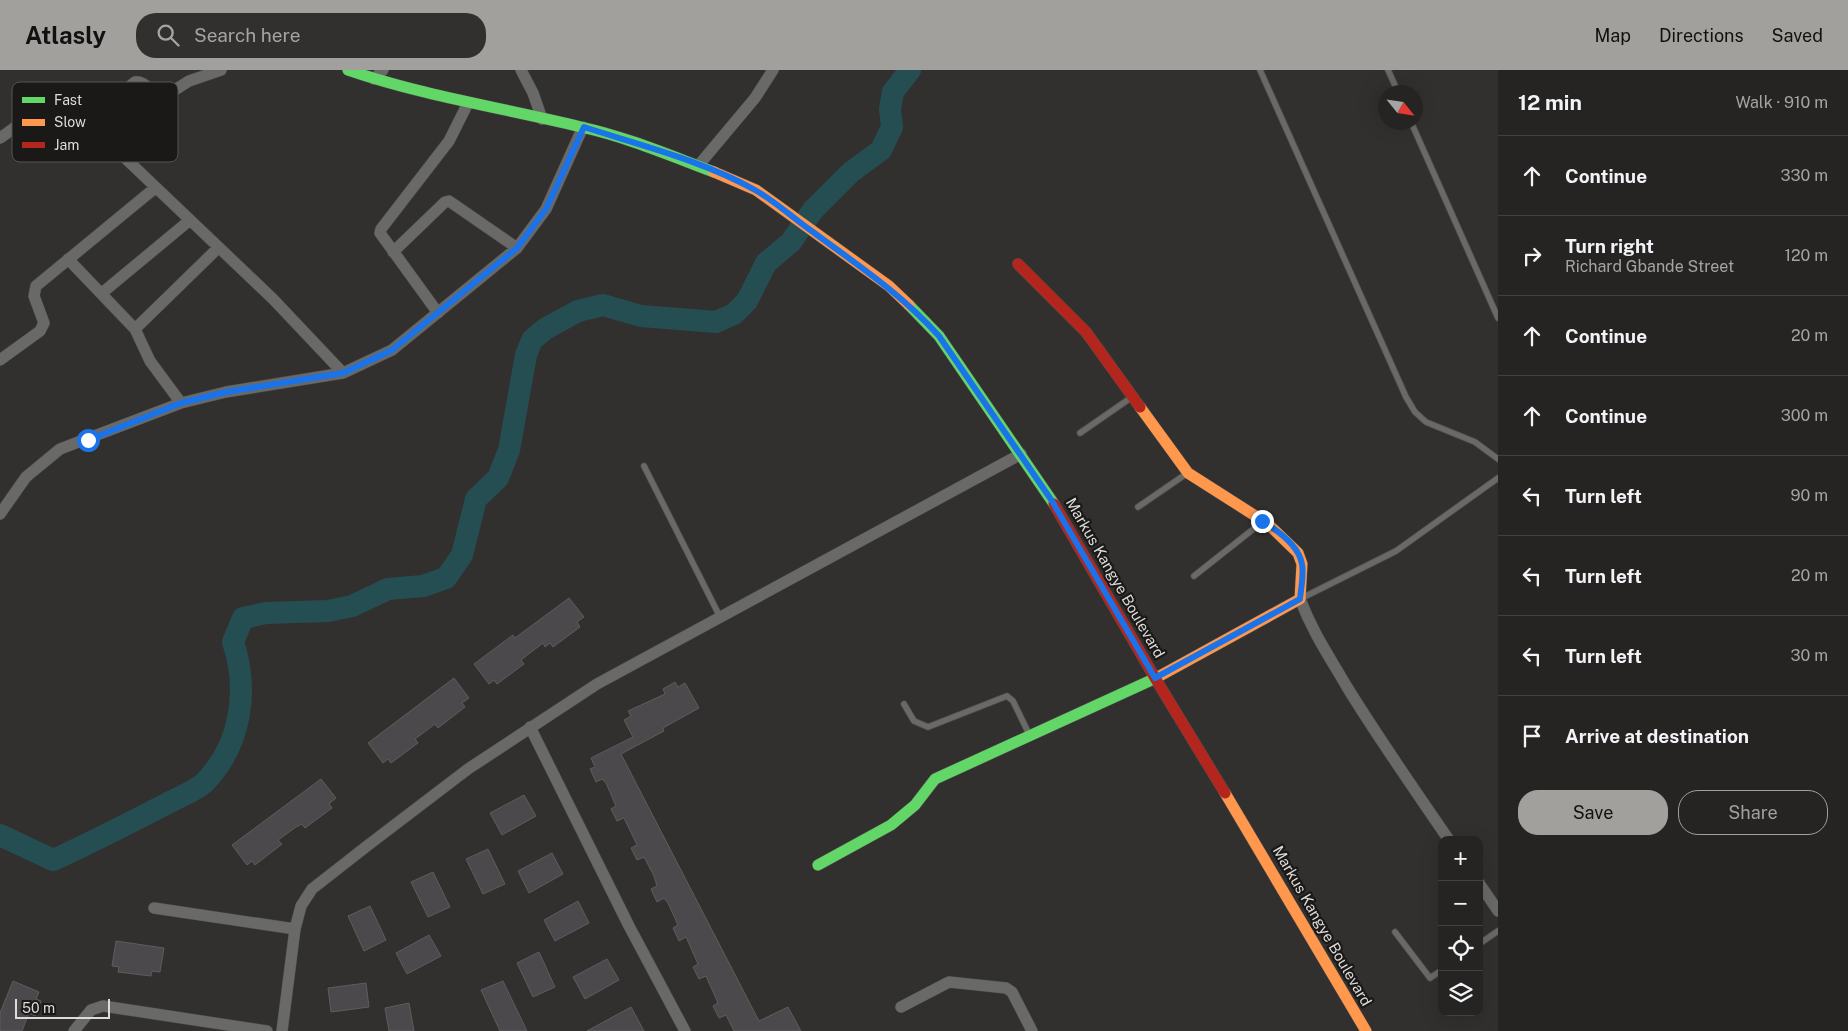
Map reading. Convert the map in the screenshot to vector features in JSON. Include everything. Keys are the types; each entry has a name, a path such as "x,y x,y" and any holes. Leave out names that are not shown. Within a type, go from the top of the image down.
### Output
{"street":[{"path":"178,88 189,81 221,70"},
{"name":"Markus Kangye Boulevard","path":"348,70 374,80 468,103 584,127 698,166 756,190 889,286 919,314 939,336 1052,501 1155,678 1286,892 1366,1031"},
{"path":"374,80 383,70"},
{"path":"521,70 533,93 542,119"},
{"path":"698,166 755,98 773,70"},
{"path":"438,312 381,237 381,229 449,140 468,103"},
{"path":"0,514 26,477 60,449 181,403 226,392 343,373 392,350 517,248 546,209 584,127"},
{"path":"0,138 12,130"},
{"path":"128,162 273,300 343,373"},
{"path":"0,360 40,331 44,324 34,296 36,286 155,188"},
{"path":"392,252 444,202 449,201 517,248"},
{"path":"102,293 190,220"},
{"path":"135,329 218,248"},
{"path":"68,259 135,329 150,361 181,403"},
{"path":"1018,264 1086,332 1188,473 1262,521 1286,539 1298,553 1302,564 1300,599 1311,628 1374,731 1446,836"},
{"path":"282,1031 295,929 301,906 312,889 468,769 597,684 1021,454"},
{"path":"818,865 891,825 915,804 934,779 1155,678 1300,599"},
{"path":"530,727 629,926 685,1031"},
{"path":"1483,889 1498,910"},
{"path":"154,908 295,929"},
{"path":"901,1007 949,982 1006,988 1012,992 1032,1031"},
{"path":"74,1031 91,1010 103,1006 267,1031"}],"lane":[{"path":"1260,70 1411,404 1426,422 1475,442 1498,459"},
{"path":"1388,70 1395,85"},
{"path":"1415,130 1498,318"},
{"path":"1080,433 1132,397"},
{"path":"644,466 720,617"},
{"path":"1138,507 1188,473"},
{"path":"1300,599 1396,551 1498,478"},
{"path":"1194,576 1262,521"},
{"path":"904,704 914,722 928,727 1007,696 1013,701 1030,736"},
{"path":"1483,941 1498,931"},
{"path":"1395,932 1430,978 1440,971"}],"building":[{"path":"569,598 584,617 577,622 580,627 553,647 550,643 545,647 543,643 521,660 524,664 497,684 494,680 489,684 474,664 513,635 515,638"},
{"path":"454,678 469,698 462,703 465,707 438,728 435,724 415,739 418,743 391,763 388,759 383,763 368,743"},
{"path":"675,682 678,687 685,683 699,708 663,728 664,731 621,754 759,1021 788,1007 801,1031 734,1031 726,1015 719,1018 713,1006 718,1003 706,976 699,979 693,967 698,964 686,937 679,941 673,928 678,925 668,903 664,898 657,902 651,889 657,886 654,876 644,857 637,860 631,848 637,845 624,818 617,821 611,809 616,806 606,783 602,779 596,782 590,769 595,767 591,758 633,737 624,720 631,716 628,711 665,694 663,689"},
{"path":"321,779 336,798 329,804 332,808 305,828 302,824 278,840 282,844 255,865 252,861 247,865 232,845"},
{"path":"524,795 536,816 502,835 490,813"},
{"path":"488,849 505,884 483,894 466,859"},
{"path":"552,853 563,874 529,893 518,871"},
{"path":"433,872 450,907 428,917 411,882"},
{"path":"578,901 589,923 555,941 544,920"},
{"path":"370,906 386,940 364,951 348,916"},
{"path":"429,935 441,956 407,974 396,953"},
{"path":"116,941 164,948 160,972 152,971 151,976 118,972 119,967 112,966"},
{"path":"539,952 555,987 533,997 517,963"},
{"path":"607,959 619,980 585,999 573,977"},
{"path":"13,981 39,992 36,999 41,1001 35,1016 29,1013 22,1031 0,1031 0,1013"},
{"path":"503,981 527,1031 500,1031 481,990"},
{"path":"366,983 369,1007 331,1012 328,988"},
{"path":"409,1003 414,1031 389,1031 385,1008"},
{"path":"631,1007 644,1031 587,1031"}],"waterway":[{"path":"0,835 53,860 189,793 203,784 218,766 227,750 239,716 240,679 238,660 233,642 243,618 266,613 328,611 352,606 388,589 423,586 446,578 462,555 476,499 498,478 509,450 526,355 532,340 545,329 578,311 603,305 641,316 716,322 734,314 747,301 766,263 791,242 813,210 851,172 881,150 892,127 890,109 893,92 910,70"}],"traffic: fast":[{"path":"348,70 405,87 598,131 649,147 714,172"},
{"path":"909,305 939,336 1054,504"},
{"path":"818,865 891,825 915,805 935,779 1156,678"}],"traffic: slow":[{"path":"714,172 756,190 889,286 909,305"},
{"path":"1140,407 1188,473 1268,524 1298,553 1302,564 1300,599 1156,678"},
{"path":"1225,793 1366,1031"}],"traffic: jam":[{"path":"1018,264 1086,332 1140,407"},
{"path":"1054,504 1155,678 1225,793"}],"route":[{"path":"88,440 181,403 226,392 343,373 392,350 517,248 546,209 584,127 651,148 756,190 889,286 919,314 939,336 1052,501 1155,678 1300,599 1302,564 1298,553 1286,539 1262,521"}]}
